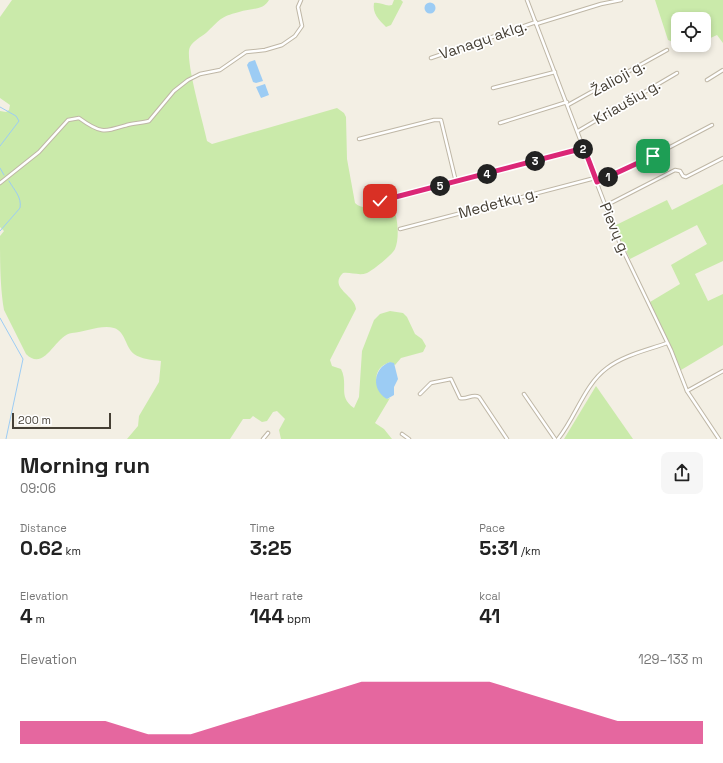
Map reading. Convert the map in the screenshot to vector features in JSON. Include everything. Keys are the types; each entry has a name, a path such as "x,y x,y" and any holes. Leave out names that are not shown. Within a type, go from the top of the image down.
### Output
{"street":[{"path":"0,183 39,152 68,120 79,118 90,126 109,131 129,124 149,121 174,91 188,80 200,74 220,70 246,52 273,49 291,40 302,26 298,7 301,0"},
{"name":"Pievų g.","path":"527,0 568,103 597,182 604,206 620,244 668,343 687,391 719,439"},
{"name":"Vanagų aklg.","path":"431,58 536,23 601,4 621,0"},
{"name":"Žalioji g.","path":"500,122 568,103 667,50"},
{"path":"707,80 723,70"},
{"path":"493,88 555,72"},
{"name":"Kriaušių g.","path":"578,131 677,74"},
{"path":"359,139 434,120 441,120 456,182"},
{"path":"597,182 653,156 712,125"},
{"path":"380,201 584,148"},
{"path":"604,206 675,170 680,171 683,176 686,177 723,158"},
{"name":"Medetkų g.","path":"400,228 595,178"},
{"path":"558,439 593,384 606,368 618,361 668,343"},
{"path":"687,391 723,372"},
{"path":"420,394 431,383 451,379 460,398 476,395 479,397 507,439"},
{"path":"524,394 555,439"},
{"path":"263,439 268,432"},
{"path":"402,434 409,439"}],"green space":[{"path":"12,0 269,0 260,8 223,17 190,47 189,54 192,77 207,141 212,144 337,108 344,113 346,117 347,159 355,203 359,206 367,207 390,202 395,212 398,232 395,249 387,258 373,269 364,274 343,273 339,278 340,287 355,304 356,309 330,360 332,366 341,369 346,399 354,408 359,397 362,351 374,320 380,314 390,311 403,313 407,317 415,334 422,339 426,346 423,352 401,358 395,365 390,362 384,365 379,369 376,379 377,384 383,394 387,399 390,398 375,423 384,429 392,439 281,439 279,430 285,419 277,411 273,412 267,421 262,422 253,416 250,419 243,419 230,439 127,439 138,426 139,416 159,382 161,361 150,360 137,356 131,351 121,333 114,328 109,327 66,335 50,351 39,359 33,359 26,354 4,310 0,273 0,236 4,231 0,227 0,111 6,112 9,110 10,105 0,98 0,17"},
{"path":"394,0 401,0 403,2 391,25 386,27 375,13 374,3 392,5"},
{"path":"655,0 723,0 723,43 717,35 711,38 711,12 671,12 671,41 668,40"},
{"path":"723,184 723,261 695,274 708,301 723,294 723,345 681,370 650,302 680,284 671,265 707,244 697,225 630,259 614,226 667,200 672,210"},
{"path":"596,386 633,439 564,439"}],"water":[{"path":"430,2 434,4 436,8 434,12 430,14 426,12 424,8 426,4"},
{"path":"255,60 263,81 256,83 253,82 247,65 249,62"},
{"path":"265,84 269,95 261,98 256,87"},
{"path":"390,362 394,363 398,379 394,387 394,395 387,399 378,390 376,379 380,369"}],"waterway":[{"path":"0,107 16,116 19,121 0,146"},
{"path":"0,168 4,175"},
{"path":"0,231 20,208 19,197 9,181"},
{"path":"0,318 23,359 6,439"}],"route":[{"path":"380,201 584,148 597,182 653,156"}]}
